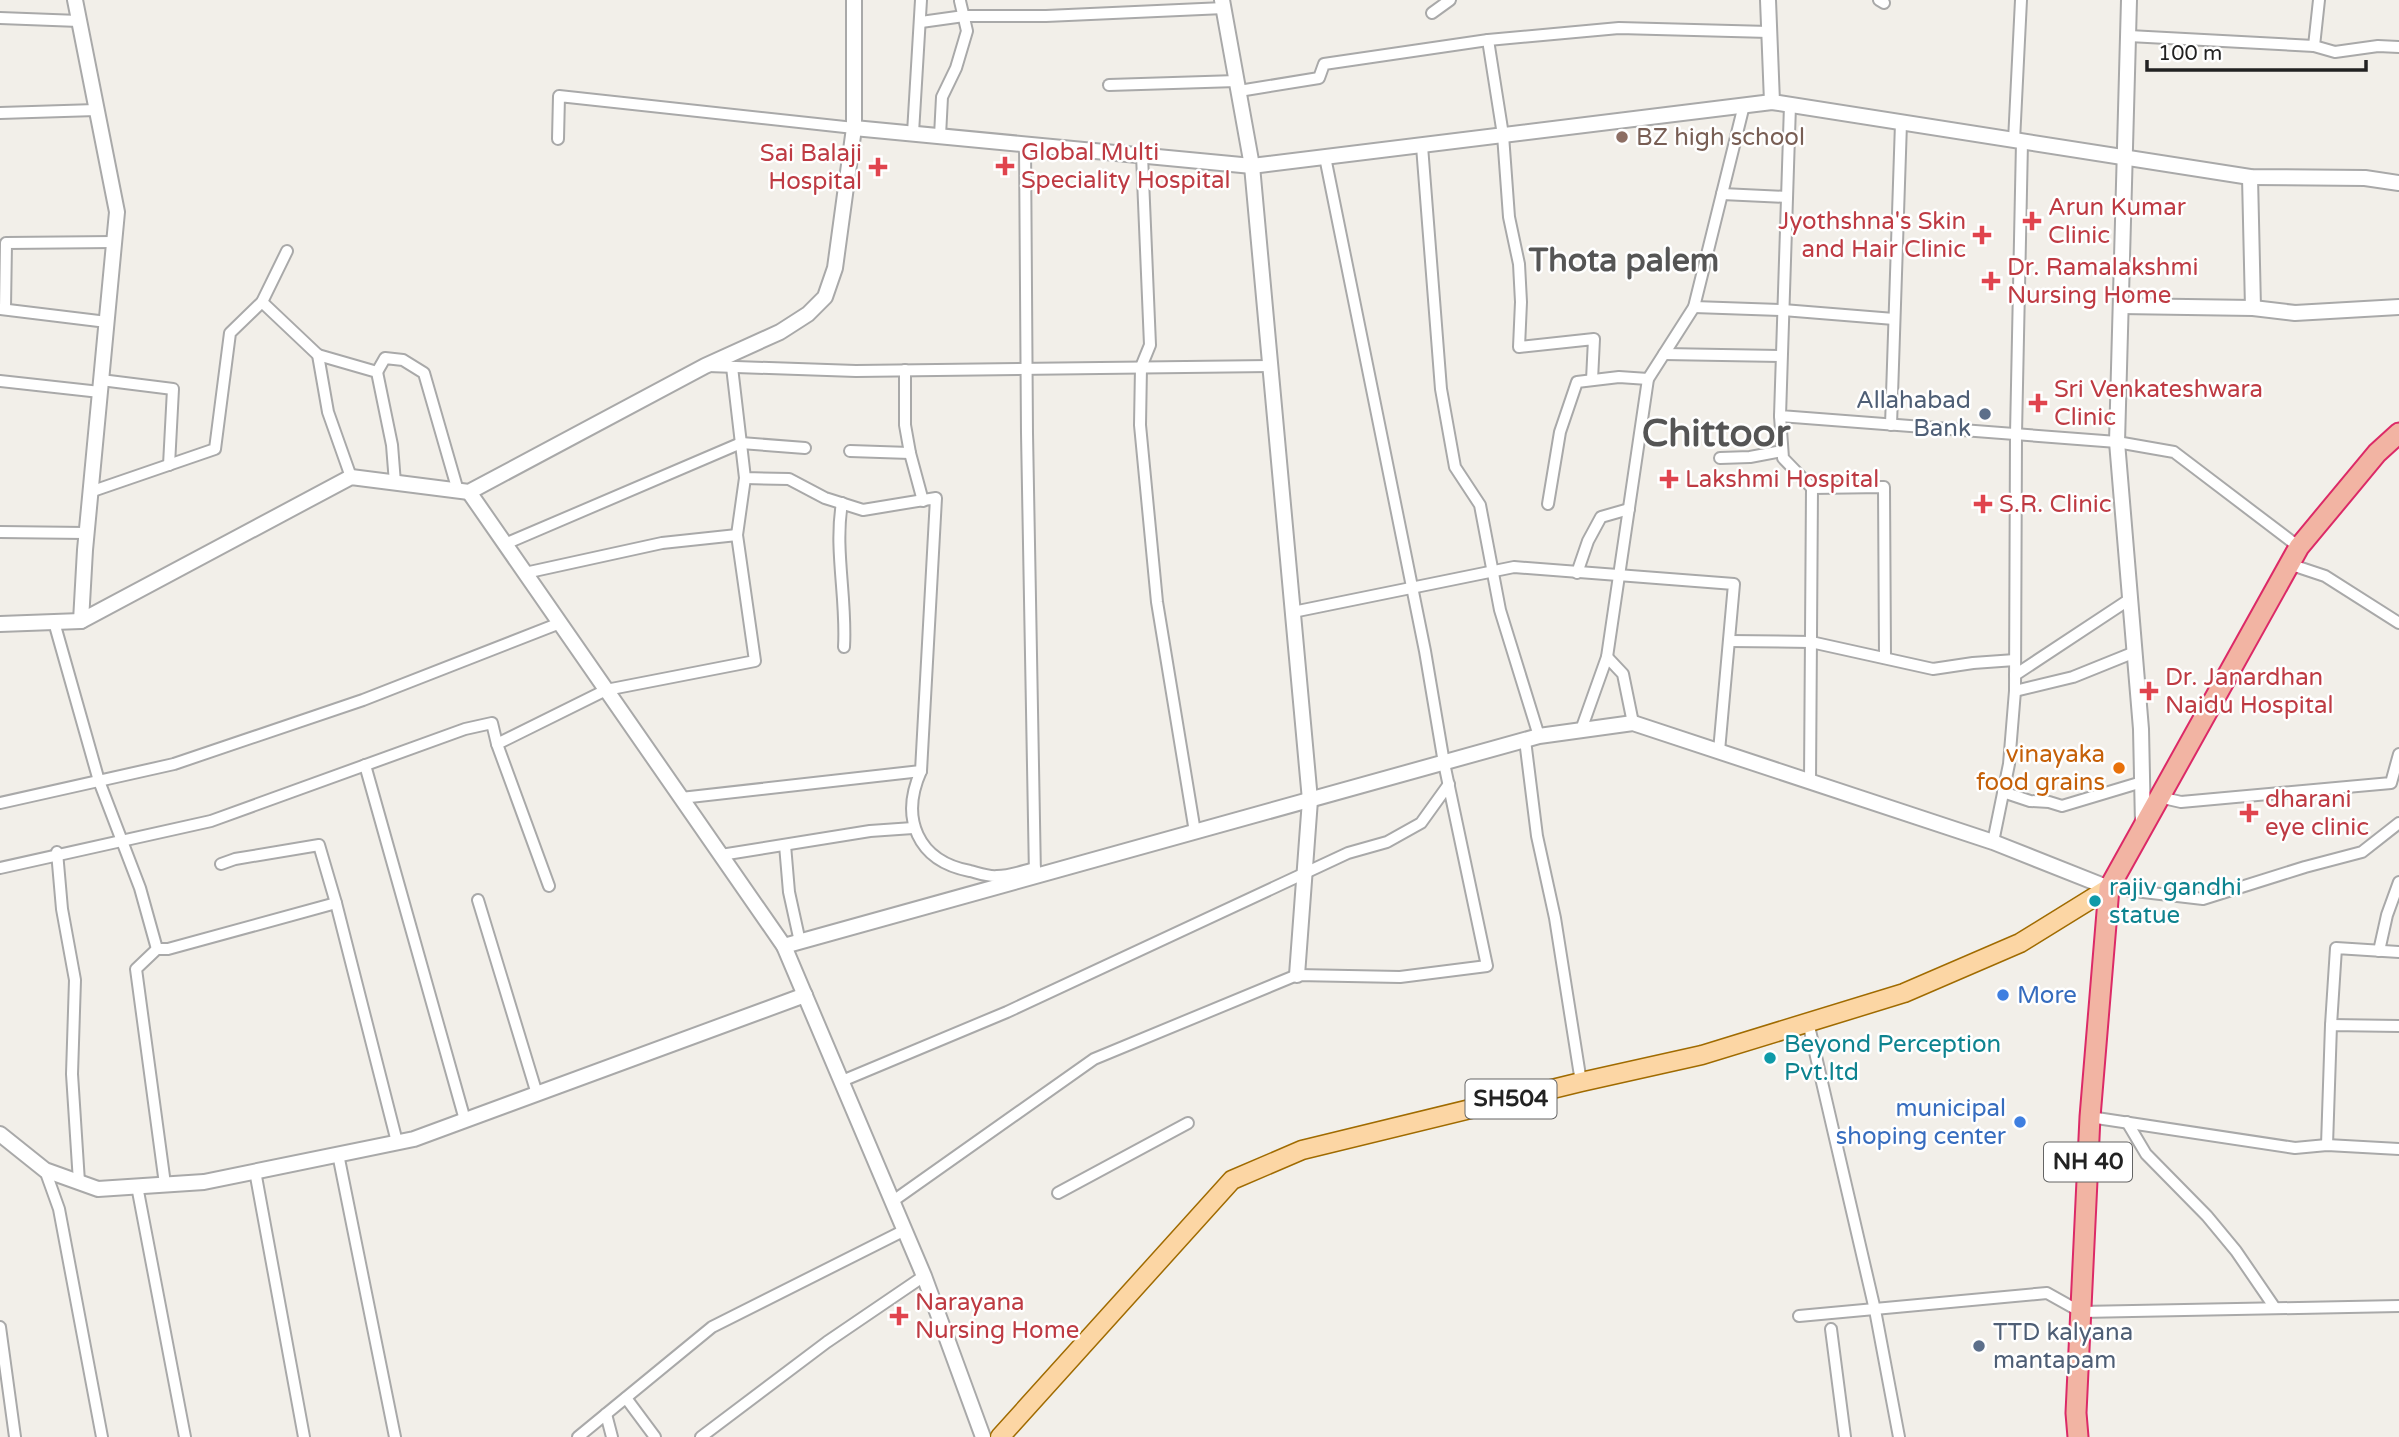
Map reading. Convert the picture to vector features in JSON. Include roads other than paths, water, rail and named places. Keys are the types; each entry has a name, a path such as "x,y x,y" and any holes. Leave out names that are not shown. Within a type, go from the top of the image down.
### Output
{"highway":[{"path":"2109,888 2294,556 2377,453 2399,433"},
{"name":"NH 40","path":"2078,1437 2076,1413 2090,1116 2109,888"}],"main road":[{"name":"SH504","path":"1000,1437 1232,1180 1301,1150 1703,1055 1904,993 2020,943 2109,888"}],"street":[{"path":"75,0 117,212 86,533 81,621"},
{"path":"0,624 81,621 351,477 463,491 705,366 780,332 808,314 825,297 835,268 854,128 854,0"},
{"path":"913,133 921,0"},
{"path":"1432,13 1450,0"},
{"path":"1768,0 1772,102"},
{"path":"1993,842 2009,764 2015,691 2021,0"},
{"path":"2129,0 2117,442 2135,652 2143,826"},
{"path":"2314,46 2319,0"},
{"path":"940,136 942,97 956,68 967,31 960,1"},
{"path":"921,22 964,16 1046,16 1223,4 1252,166 1310,800 1297,975"},
{"path":"0,18 79,20"},
{"path":"1109,85 1238,86 1319,78 1324,64 1488,40 1619,28 1769,32"},
{"path":"2129,36 2314,46 2335,52 2378,46 2399,47"},
{"path":"1488,40 1503,135 1509,217 1518,264 1521,302 1519,347 1594,340 1592,380"},
{"path":"558,139 559,96 854,128 1252,166 1772,102 2250,177 2365,178 2399,183"},
{"path":"1581,730 1607,657 1648,379 1694,307 1744,105"},
{"path":"1790,105 1780,416 1783,458 1812,488 1810,782"},
{"path":"0,113 96,110"},
{"path":"1891,425 1901,123"},
{"path":"1025,144 1035,872"},
{"path":"1422,146 1441,389 1455,467 1480,505 1500,610 1532,738 1537,836 1555,918 1581,1082"},
{"path":"1142,155 1150,345 1141,367 1140,425 1157,602 1195,832"},
{"path":"893,1201 1094,1059 1297,975 1400,977 1487,966 1444,763 1413,588 1325,157"},
{"path":"2250,177 2253,308"},
{"path":"1722,194 1787,197"},
{"path":"107,322 2,309 6,243 114,242"},
{"path":"90,492 215,449 230,333 262,302 287,251"},
{"path":"262,302 318,355 377,372"},
{"path":"2121,306 2253,308 2295,313 2399,307"},
{"path":"1694,307 1783,310 1894,319"},
{"path":"1664,354 1781,356"},
{"path":"318,355 328,412 351,477"},
{"path":"395,483 392,445 377,372 385,358 403,360 424,373 463,491 526,573 784,946 924,1276 982,1437"},
{"path":"705,366 905,370 1270,366"},
{"path":"497,744 606,690 755,661 737,535 745,478 732,367"},
{"path":"905,370 905,425 923,500"},
{"path":"1548,504 1560,432 1577,382 1619,377 1648,379"},
{"path":"0,381 173,388 169,465"},
{"path":"1780,416 2117,442 2174,452 2294,556 2399,623"},
{"path":"505,544 741,443 805,448"},
{"path":"850,451 910,453"},
{"path":"1720,458 1750,457 1782,451"},
{"path":"745,478 789,479 825,498 863,510 936,498 921,771 912,790 914,828 925,847 959,869 996,877 1035,872"},
{"path":"1812,488 1884,487 1885,658"},
{"path":"842,503 838,527 845,618 844,647"},
{"path":"1577,572 1588,541 1601,517 1629,509"},
{"path":"0,532 86,533"},
{"path":"526,573 662,543 737,535"},
{"path":"1293,612 1514,567 1734,584 1719,751"},
{"path":"2015,675 2130,599"},
{"path":"54,622 99,781 140,888 157,949"},
{"path":"0,803 174,764 363,700 560,623"},
{"path":"1729,641 1811,642 1933,669 2015,660"},
{"path":"2015,691 2073,677 2135,652"},
{"path":"1607,657 1623,674 1633,723"},
{"path":"0,868 211,821 465,729 492,723 548,886"},
{"path":"784,946 1035,872 1195,832 1532,738 1633,723 1993,842 2109,888 2203,900 2305,867 2362,852 2399,823"},
{"path":"2159,797 2181,802 2395,782 2399,754"},
{"path":"365,765 465,1120"},
{"path":"681,797 921,771"},
{"path":"2003,792 2030,801 2062,806 2142,782"},
{"path":"842,1081 1007,1012 1348,853 1387,842 1421,823 1449,784"},
{"path":"721,855 870,831 914,828"},
{"path":"221,864 235,859 319,845 397,1142"},
{"path":"785,845 789,892 800,942"},
{"path":"57,854 62,909 75,980 72,1074 79,1182"},
{"path":"2379,951 2387,915 2399,882"},
{"path":"478,900 537,1094"},
{"path":"165,1184 136,969 157,949 168,949 336,903"},
{"path":"2327,1145 2330,1024 2336,948 2399,952"},
{"path":"0,1134 44,1170 98,1189 204,1182 414,1139 805,995"},
{"path":"1808,1022 1875,1310 1899,1437"},
{"path":"2330,1024 2399,1026"},
{"path":"2090,1116 2295,1148 2327,1145 2399,1149"},
{"path":"2127,1122 2146,1154 2207,1216 2236,1251 2275,1308"},
{"path":"1058,1193 1188,1123"},
{"path":"338,1154 396,1437"},
{"path":"44,1170 59,1209 102,1437"},
{"path":"255,1171 304,1437"},
{"path":"136,1186 185,1437"},
{"path":"578,1437 712,1327 905,1230"},
{"path":"702,1437 827,1342 924,1276"},
{"path":"1799,1317 2047,1293 2081,1312 2399,1306"},
{"path":"0,1327 15,1437"},
{"path":"1831,1329 1845,1437"},
{"path":"626,1398 655,1437"},
{"path":"607,1414 612,1437"}],"place":[{"name":"BZ high school","path":"1622,137"},
{"name":"Global Multi Speciality Hospital","path":"1005,166"},
{"name":"Sai Balaji Hospital","path":"878,167"},
{"name":"Arun Kumar Clinic","path":"2032,221"},
{"name":"Jyothshna's Skin and Hair Clinic","path":"1982,235"},
{"name":"Dr. Ramalakshmi Nursing Home","path":"1991,281"},
{"name":"Sri Venkateshwara Clinic","path":"2038,403"},
{"name":"Allahabad Bank","path":"1985,414"},
{"name":"Lakshmi Hospital","path":"1669,479"},
{"name":"S.R. Clinic","path":"1983,504"},
{"name":"Dr. Janardhan Naidu Hospital","path":"2149,691"},
{"name":"vinayaka food grains","path":"2119,768"},
{"name":"dharani eye clinic","path":"2249,813"},
{"name":"rajiv gandhi statue","path":"2095,901"},
{"name":"More","path":"2003,995"},
{"name":"Beyond Perception Pvt.ltd","path":"1770,1058"},
{"name":"municipal shoping center","path":"2020,1122"},
{"name":"Narayana Nursing Home","path":"899,1316"},
{"name":"TTD kalyana mantapam","path":"1979,1346"}],"district":[{"name":"Thota palem","path":"1624,261"},
{"name":"Chittoor","path":"1716,434"}]}
